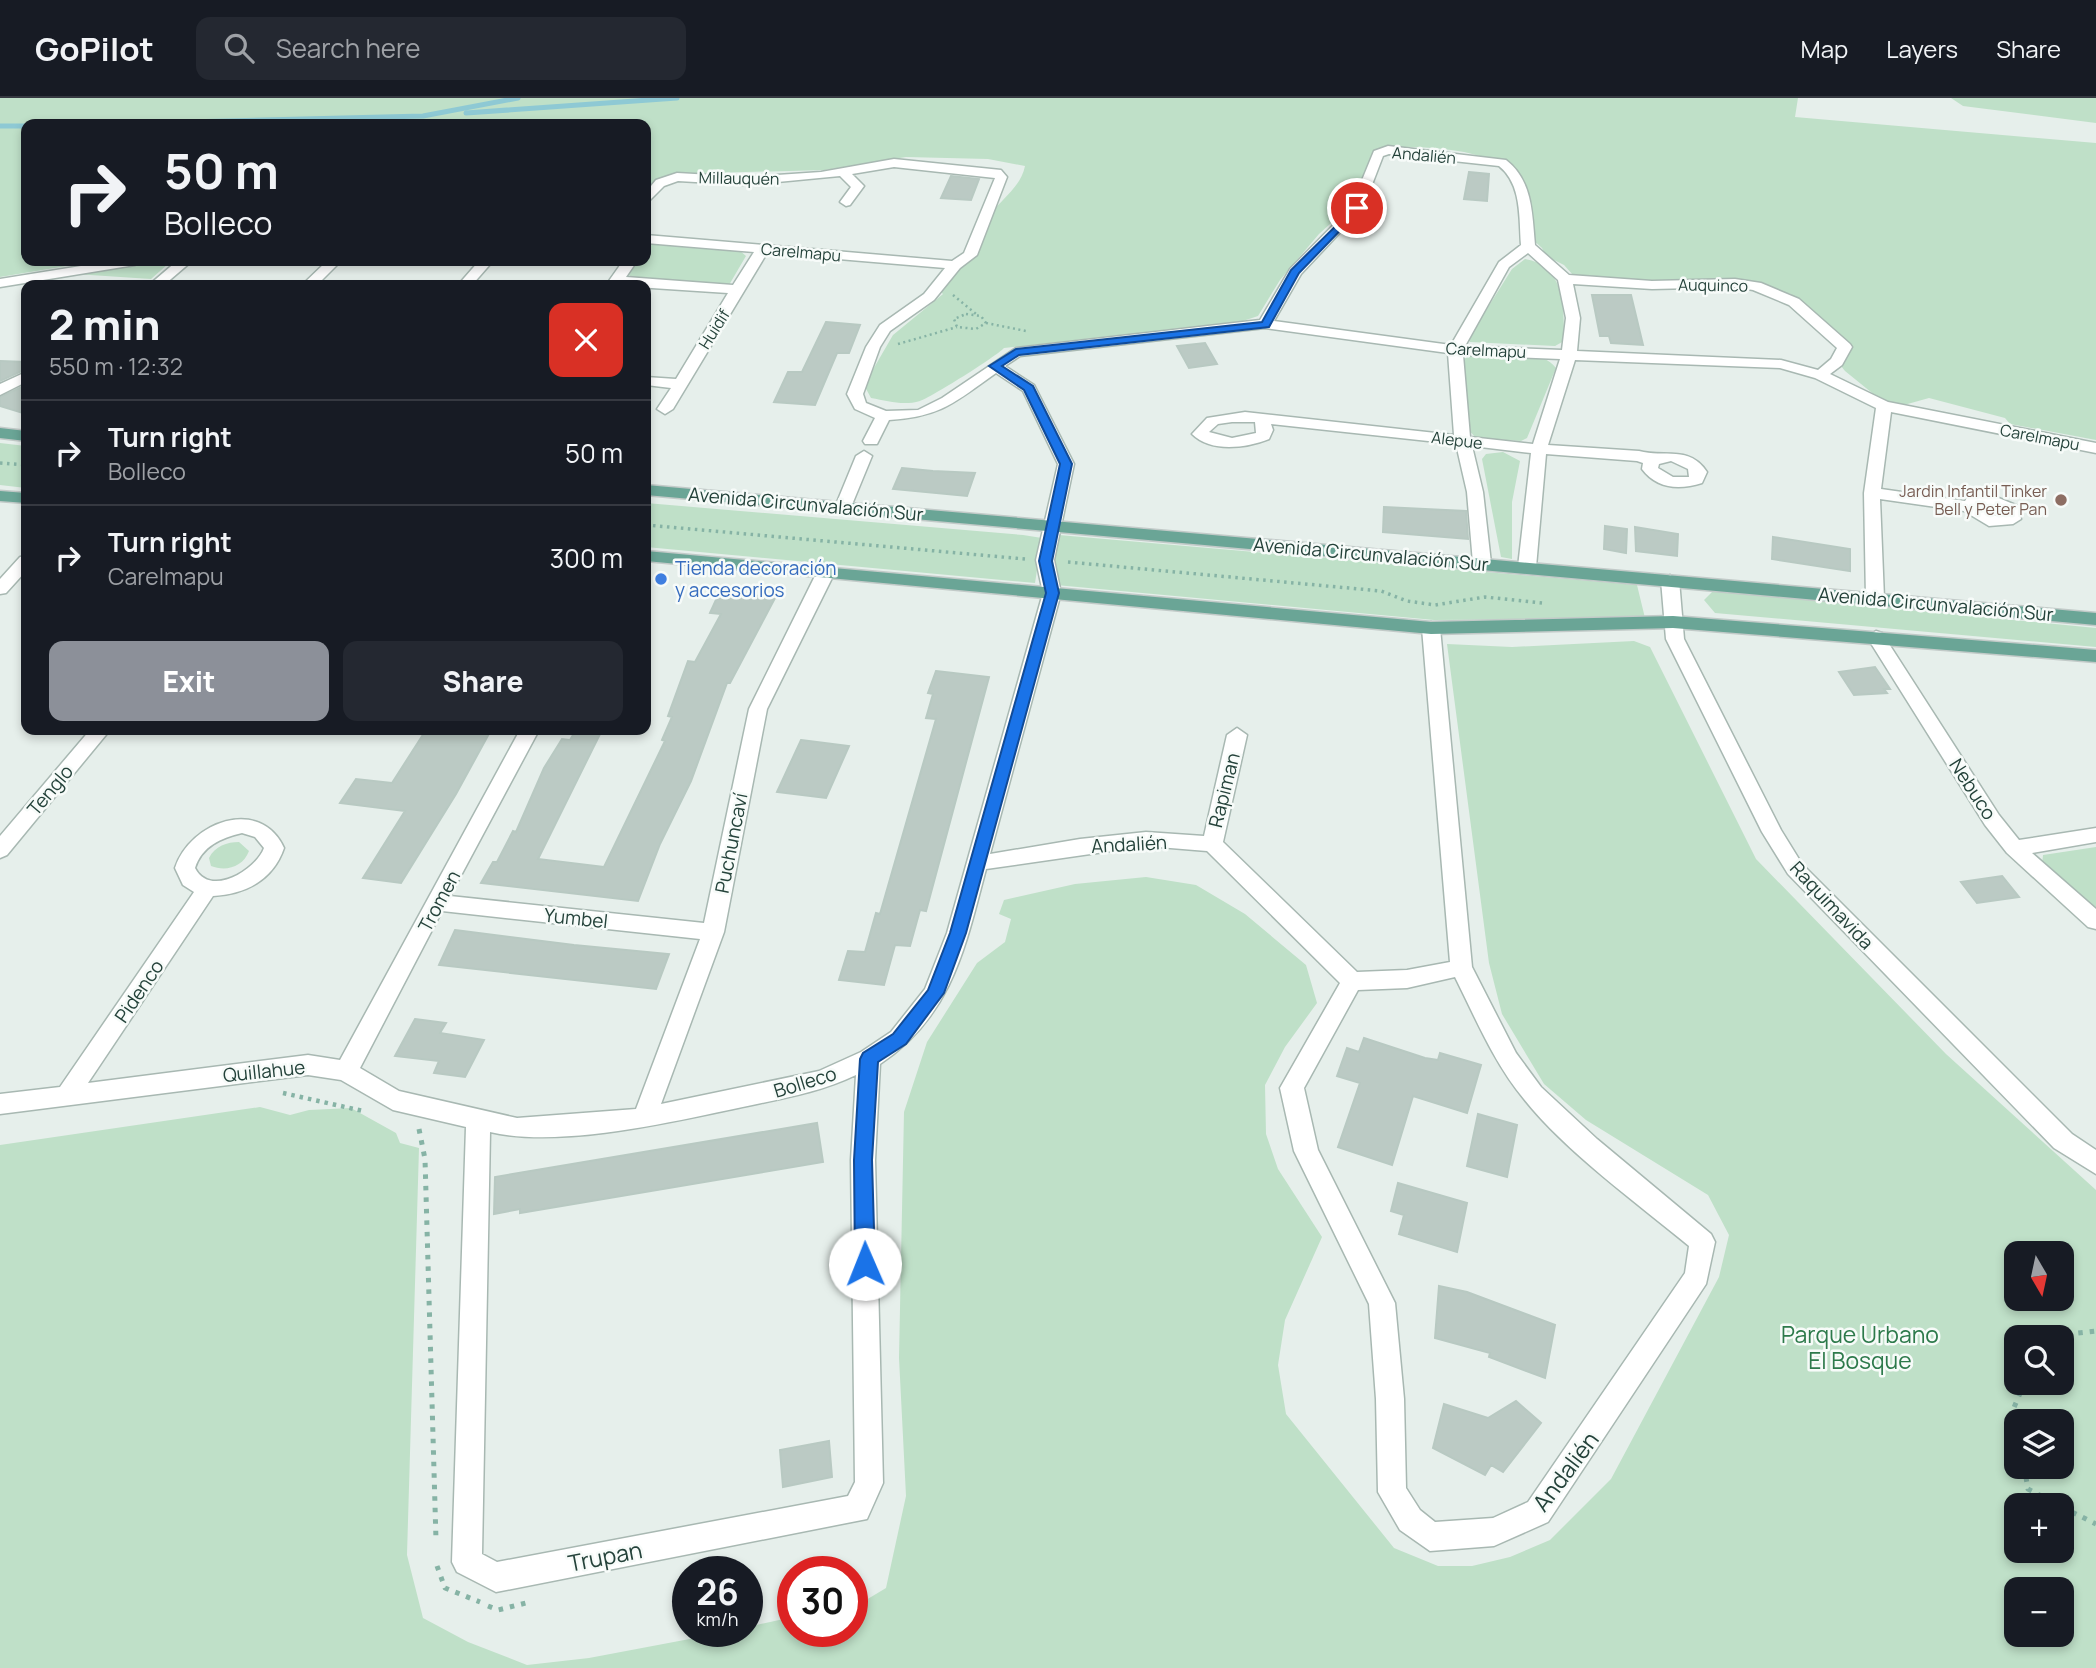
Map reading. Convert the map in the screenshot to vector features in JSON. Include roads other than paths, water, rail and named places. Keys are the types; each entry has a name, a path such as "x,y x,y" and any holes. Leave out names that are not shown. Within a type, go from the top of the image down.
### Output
{"main road":[{"path":"0,433 21,435"},
{"name":"Avenida Circunvalación Sur","path":"651,490 2096,619"},
{"path":"0,496 21,498"},
{"name":"Avenida Circunvalación Sur","path":"651,556 1431,628 1674,622 2096,656"}],"street":[{"name":"Andalién","path":"1265,324 1295,272 1357,208 1378,154 1388,150 1503,163 1509,166 1522,193 1528,246"},
{"name":"Millauquén","path":"651,194 660,183 677,177 747,181 821,176 894,163 997,173 999,180 970,255 955,265"},
{"path":"842,172 858,186 846,202"},
{"name":"Carelmapu","path":"651,239 955,265"},
{"path":"1482,563 1475,492 1459,423 1455,350 1504,265 1528,246 1565,279 1573,318 1569,355 1539,449 1527,567"},
{"name":"Huidif","path":"665,409 763,248"},
{"path":"844,507 867,448 884,416 867,411 856,400 855,394 873,347 890,322 938,289 955,265"},
{"path":"0,283 104,266"},
{"path":"162,280 179,266"},
{"path":"314,280 329,266"},
{"path":"469,280 482,266"},
{"name":"Auquinco","path":"1565,279 1652,285 1735,283 1777,293 1794,302 1845,347 1837,362 1820,374"},
{"path":"651,284 738,290"},
{"name":"Carelmapu","path":"884,416 921,414 947,401 1016,352 1265,324 1455,350 1781,364 1820,374 1884,406 2096,448"},
{"name":"Bolleco","path":"644,1118 823,1080 869,1059 900,1039 936,993 958,933 1052,593 1045,561 1066,464 1029,388 995,366"},
{"path":"0,390 21,379"},
{"path":"651,381 680,384"},
{"path":"1875,598 1872,493 1884,406"},
{"name":"Alepue","path":"1261,418 1539,449 1639,456 1652,461"},
{"path":"1872,493 1970,507"},
{"path":"0,589 21,566"},
{"name":"Puchuncaví","path":"644,1118 713,932 758,709 826,572"},
{"name":"Raquimavida","path":"1670,580 1674,634 1681,651 1772,832 1795,869 2063,1141 2096,1163"},
{"name":"Andalién","path":"1352,981 1292,1088 1306,1151 1382,1303 1390,1399 1392,1492 1410,1520 1430,1537 1494,1532 1538,1512 1592,1436 1697,1276 1702,1242 1588,1146 1533,1094 1508,1060 1461,967 1431,628"},
{"name":"Nebuco","path":"1876,637 1992,820 2014,848 2095,923"},
{"name":"Tenglo","path":"0,850 96,735"},
{"name":"Tromen","path":"346,1071 438,904 525,735"},
{"name":"Rapiman","path":"1212,844 1237,735"},
{"path":"2014,848 2096,835"},
{"name":"Andalién","path":"977,862 1000,861 1080,846 1146,839 1212,844"},
{"path":"1212,844 1352,981 1377,982 1441,974 1461,967"},
{"name":"Pidenco","path":"68,1094 208,887"},
{"name":"Yumbel","path":"438,904 713,932"},
{"name":"Trupan","path":"478,1121 467,1562 496,1577 857,1509 869,1483 863,1160 869,1059"},
{"name":"Quillahue","path":"0,1104 308,1065 346,1071 393,1100 517,1128 644,1118"}],"waterway":[{"path":"303,119 423,116 518,98"},
{"path":"466,113 677,98"},
{"path":"0,126 21,126"}],"place":[{"name":"Jardin Infantil Tinker Bell y Peter Pan","path":"2061,500"},
{"name":"Tienda decoración y accesorios","path":"661,579"}],"park label":[{"name":"Parque Urbano El Bosque","path":"1860,1347"}]}
